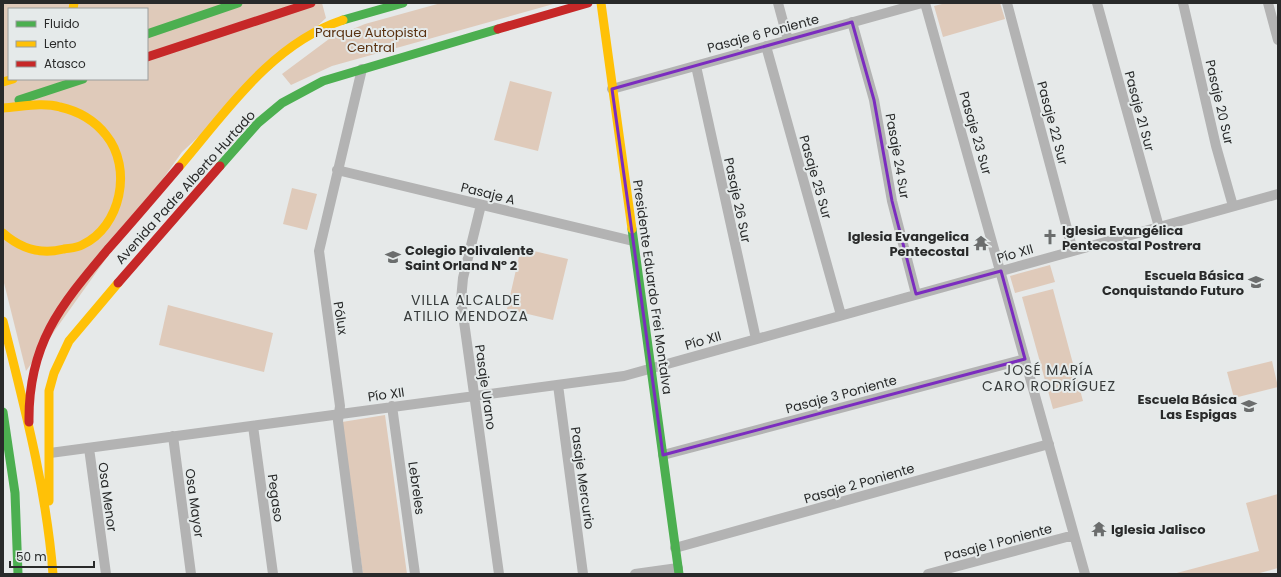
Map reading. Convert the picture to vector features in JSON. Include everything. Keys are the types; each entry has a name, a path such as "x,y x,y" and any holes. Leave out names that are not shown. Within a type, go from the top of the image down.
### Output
{"main road":[{"path":"148,34 238,3"},
{"path":"148,57 311,3"},
{"path":"29,422 28,399 34,363 44,336 54,317 74,289 253,80 284,51 318,30 339,21 403,3"},
{"name":"Avenida Padre Alberto Hurtado","path":"49,523 50,453 48,406 51,384 61,353 73,334 258,123 282,103 309,87 362,69 588,3"},
{"name":"Presidente Eduardo Frei Montalva","path":"601,3 679,571"},
{"path":"3,107 80,80"},
{"path":"3,107 50,106 70,110 88,118 103,132 114,149 120,167 121,186 117,206 108,223 96,236 79,246 58,252 37,251 19,245 3,234"},
{"path":"3,321 39,460 49,523 54,574"},
{"path":"3,412 15,493 18,574"}],"street":[{"path":"778,3 788,40"},
{"name":"Pasaje 6 Poniente","path":"612,89 922,3"},
{"name":"Pasaje 23 Sur","path":"925,3 1085,574"},
{"name":"Pasaje 22 Sur","path":"1007,3 1073,251"},
{"name":"Pasaje 21 Sur","path":"1097,3 1159,227"},
{"name":"Pasaje 20 Sur","path":"1183,3 1214,140 1233,206"},
{"path":"1268,3 1278,40"},
{"name":"Pasaje 24 Sur","path":"852,22 874,100 892,201 916,294"},
{"name":"Pasaje 25 Sur","path":"766,46 841,315"},
{"name":"Pasaje 26 Sur","path":"696,66 756,339"},
{"name":"Pólux","path":"358,574 338,421 339,401 319,251 362,69"},
{"name":"Pasaje A","path":"337,170 633,241"},
{"name":"Pío XII","path":"50,453 339,413 624,376 1278,194"},
{"name":"Pasaje Urano","path":"481,205 463,278 461,293 499,574"},
{"name":"Pasaje 3 Poniente","path":"663,455 1026,359"},
{"name":"Pasaje Mercurio","path":"558,385 583,574"},
{"name":"Lebreles","path":"392,406 415,574"},
{"name":"Pegaso","path":"253,426 273,574"},
{"name":"Osa Mayor","path":"173,436 191,574"},
{"name":"Pasaje 2 Poniente","path":"676,548 1049,444"},
{"name":"Osa Menor","path":"89,448 106,574"},
{"name":"Pasaje 1 Poniente","path":"928,574 1074,535"},
{"path":"635,574 679,571"}],"highlighted area":[{"path":"852,22 874,100 892,201 916,294 1001,271 1025,359 663,455 612,89"}],"green space":[{"path":"3,3 322,3 326,18 182,152 26,371 3,279"},
{"name":"Parque Autopista Central","path":"441,3 557,3 332,66 291,85 282,74 329,39 365,24"},
{"path":"946,3 1000,3 1005,19 943,37 934,6"},
{"path":"510,81 552,92 538,151 494,140"},
{"path":"292,188 317,194 307,230 283,224"},
{"path":"521,248 568,259 553,320 507,309"},
{"path":"1050,265 1055,282 1015,293 1010,276"},
{"path":"1053,289 1083,401 1053,409 1022,297"},
{"path":"168,305 273,333 264,372 159,345"},
{"path":"1272,361 1278,387 1234,398 1227,372"},
{"path":"385,415 407,574 363,574 342,422"},
{"path":"1278,494 1278,568 1256,574 1173,574 1259,551 1246,503"}],"traffic: fast":[{"path":"148,34 238,3"},
{"path":"343,20 403,3"},
{"path":"220,166 258,123 282,103 323,81 498,29"},
{"path":"19,100 80,80"},
{"path":"632,229 679,574"},
{"path":"3,412 15,493 18,574"}],"traffic: slow":[{"path":"73,8 74,3"},
{"path":"601,3 632,229"},
{"path":"179,167 233,103 272,63 294,45 317,31 343,20"},
{"path":"3,82 10,80"},
{"path":"3,108 46,105 67,109 86,117 102,130 114,148 119,164 121,180 119,196 114,211 106,225 95,236 80,246 56,251 39,251 24,247 3,233"},
{"path":"49,501 49,391 54,373 69,341 118,283"},
{"path":"3,321 40,478 50,542 53,574"}],"traffic: jam":[{"path":"148,57 311,3"},
{"path":"498,29 588,3"},
{"path":"118,283 220,166"},
{"path":"29,422 30,394 34,370 41,347 62,307 109,248 179,167"}],"place":[{"name":"Iglesia Evangélica Pentecostal Postrera","path":"1050,237"},
{"name":"Iglesia Evangelica Pentecostal","path":"981,243"},
{"name":"Colegio Polivalente Saint Orland Nº 2","path":"393,257"},
{"name":"Escuela Básica Conquistando Futuro","path":"1256,282"},
{"name":"Escuela Básica Las Espigas","path":"1249,406"},
{"name":"Iglesia Jalisco","path":"1099,529"}],"district":[{"name":"VILLA ALCALDE ATILIO MENDOZA","path":"466,308"},
{"name":"JOSÉ MARÍA CARO RODRÍGUEZ","path":"1049,378"}]}
